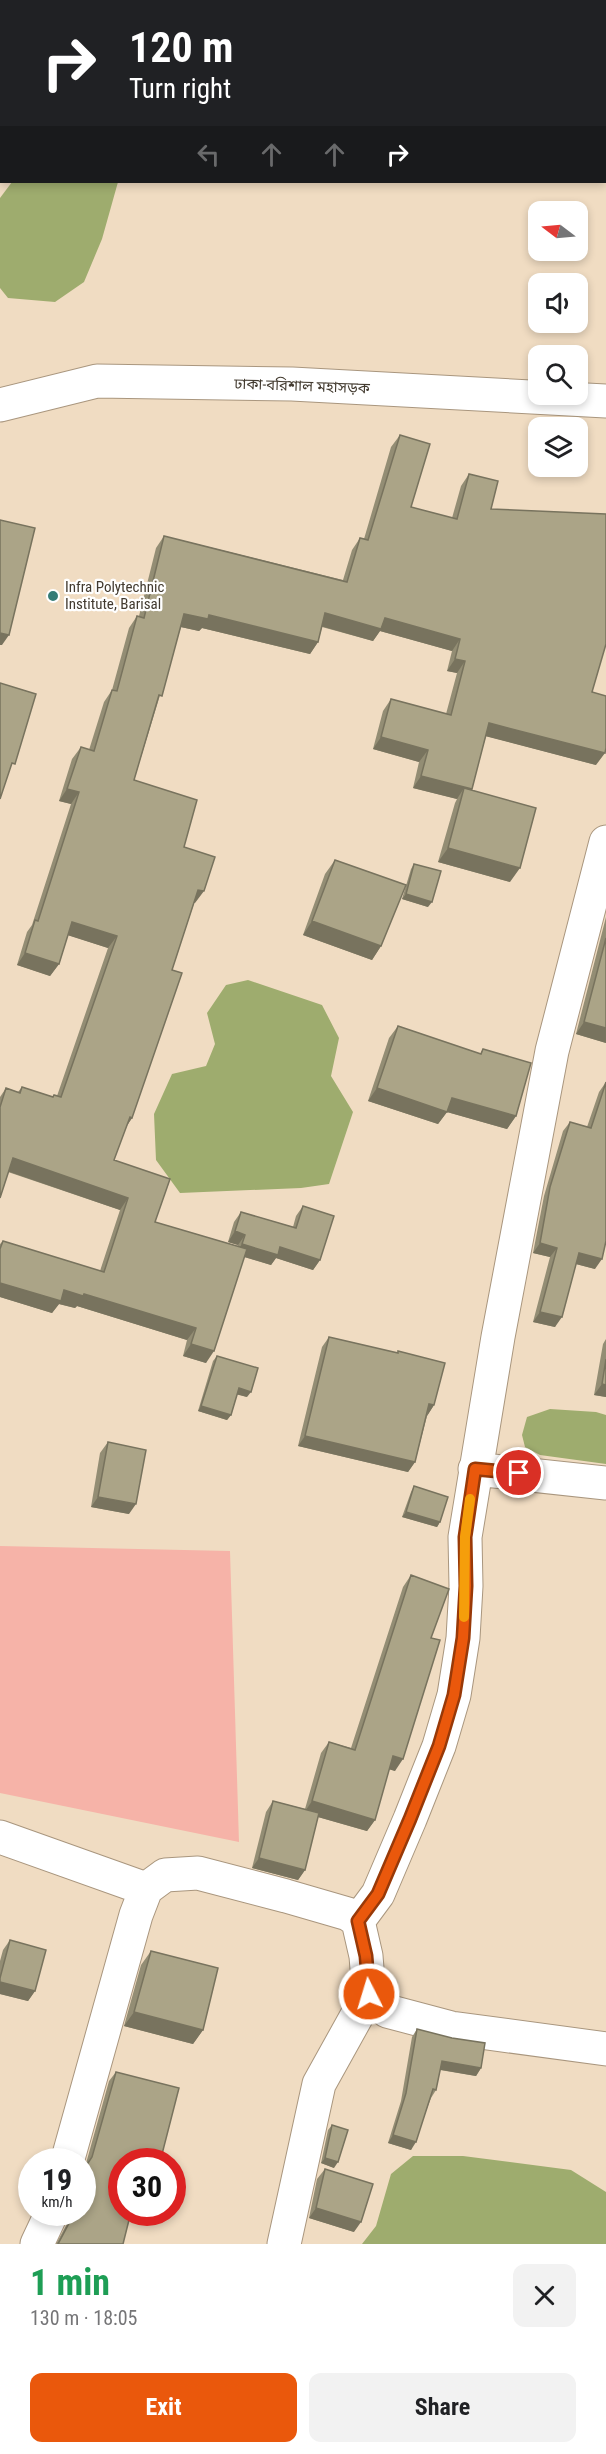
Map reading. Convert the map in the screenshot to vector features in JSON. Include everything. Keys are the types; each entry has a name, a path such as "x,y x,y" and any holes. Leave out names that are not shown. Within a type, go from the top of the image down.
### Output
{"main road":[{"name":"ঢাকা-বরিশাল মহাসড়ক","path":"0,405 97,381 292,384 606,401"},
{"path":"358,1921 378,1894 410,1819 439,1746 454,1695 463,1638 466,1586 465,1537 475,1469 552,1051 606,842"},
{"path":"475,1469 606,1483"},
{"path":"0,1837 146,1889"},
{"path":"71,2148 136,1915 146,1889 165,1875 198,1874 348,1914 358,1921 366,1956 369,1994 319,2084 284,2244"},
{"path":"369,1994 387,2011 451,2028 606,2049"},
{"path":"37,2244 45,2226"}],"shaded area":[{"path":"11,183 118,183 102,239 84,282 55,302 8,298 0,288 0,198"},
{"path":"248,980 322,1005 339,1038 331,1076 353,1112 329,1184 301,1188 180,1193 156,1160 154,1114 172,1074 206,1066 215,1044 207,1013 226,985"},
{"path":"550,1409 596,1412 606,1415 606,1464 540,1455 525,1447 522,1435 527,1417"},
{"path":"0,1546 230,1551 239,1842 0,1793"},
{"path":"413,2156 463,2156 571,2170 606,2192 606,2244 362,2244 376,2226 391,2174"}],"building":[{"path":"400,435 430,444 411,507 457,519 469,474 498,481 491,509 606,514 606,644 592,692 606,696 605,753 489,723 472,789 421,776 428,750 381,737 391,699 451,715 465,661 455,659 460,639 385,618 381,629 325,613 318,642 209,615 208,619 184,614 162,696 159,695 134,780 197,800 184,847 215,857 204,891 198,890 172,970 182,973 132,1118 130,1117 114,1160 170,1179 155,1222 247,1249 214,1351 191,1344 196,1328 84,1294 83,1296 64,1290 61,1301 0,1283 0,1249 3,1241 104,1272 128,1198 13,1158 0,1198 0,1107 6,1088 20,1093 22,1087 53,1097 54,1095 61,1097 117,936 72,922 59,964 25,953 35,920 38,921 79,792 67,789 81,747 94,751 112,690 117,691 137,616 144,618 164,536 347,582 360,538 368,540"},
{"path":"0,520 35,528 9,635 0,633"},
{"path":"0,683 36,694 15,764 12,763 0,799"},
{"path":"464,788 536,808 520,868 448,848"},
{"path":"335,860 406,885 381,946 312,921"},
{"path":"414,864 441,871 432,902 406,894"},
{"path":"606,938 606,1028 584,1022"},
{"path":"398,1026 481,1054 483,1049 531,1063 516,1116 452,1098 447,1112 377,1088"},
{"path":"606,1082 606,1241 602,1259 579,1253 562,1317 540,1312 557,1248 540,1243 550,1187 570,1122 591,1128"},
{"path":"303,1206 334,1216 320,1260 280,1247 278,1255 242,1244 245,1235 235,1231 241,1212 296,1228"},
{"path":"329,1337 445,1363 434,1405 429,1404 415,1462 305,1436"},
{"path":"217,1356 258,1368 251,1392 239,1388 231,1415 201,1406"},
{"path":"606,1359 606,1385 602,1384"},
{"path":"108,1442 146,1450 136,1504 98,1497"},
{"path":"414,1486 448,1497 440,1522 406,1512"},
{"path":"411,1575 449,1589 431,1638 440,1640 403,1759 393,1756 375,1820 312,1801 329,1742 355,1750"},
{"path":"273,1801 319,1813 305,1870 259,1858"},
{"path":"10,1940 46,1950 35,1991 0,1982"},
{"path":"151,1951 218,1968 203,2030 134,2012"},
{"path":"417,2029 485,2043 481,2068 442,2061 436,2090 433,2089 416,2142 393,2135 406,2093"},
{"path":"116,2072 179,2088 164,2148 108,2148 108,2226 128,2226 123,2244 58,2244 68,2226 96,2226 95,2148"},
{"path":"332,2125 348,2130 338,2162 325,2158"},
{"path":"325,2169 373,2184 361,2222 316,2208"}],"slow traffic":[{"path":"464,1617 465,1537 470,1499"}],"place":[{"name":"Infra Polytechnic Institute, Barisal","path":"53,596"}],"route":[{"path":"369,1994 366,1956 358,1921 378,1894 410,1819 439,1746 454,1695 463,1638 466,1586 465,1537 475,1469 519,1473"}]}
